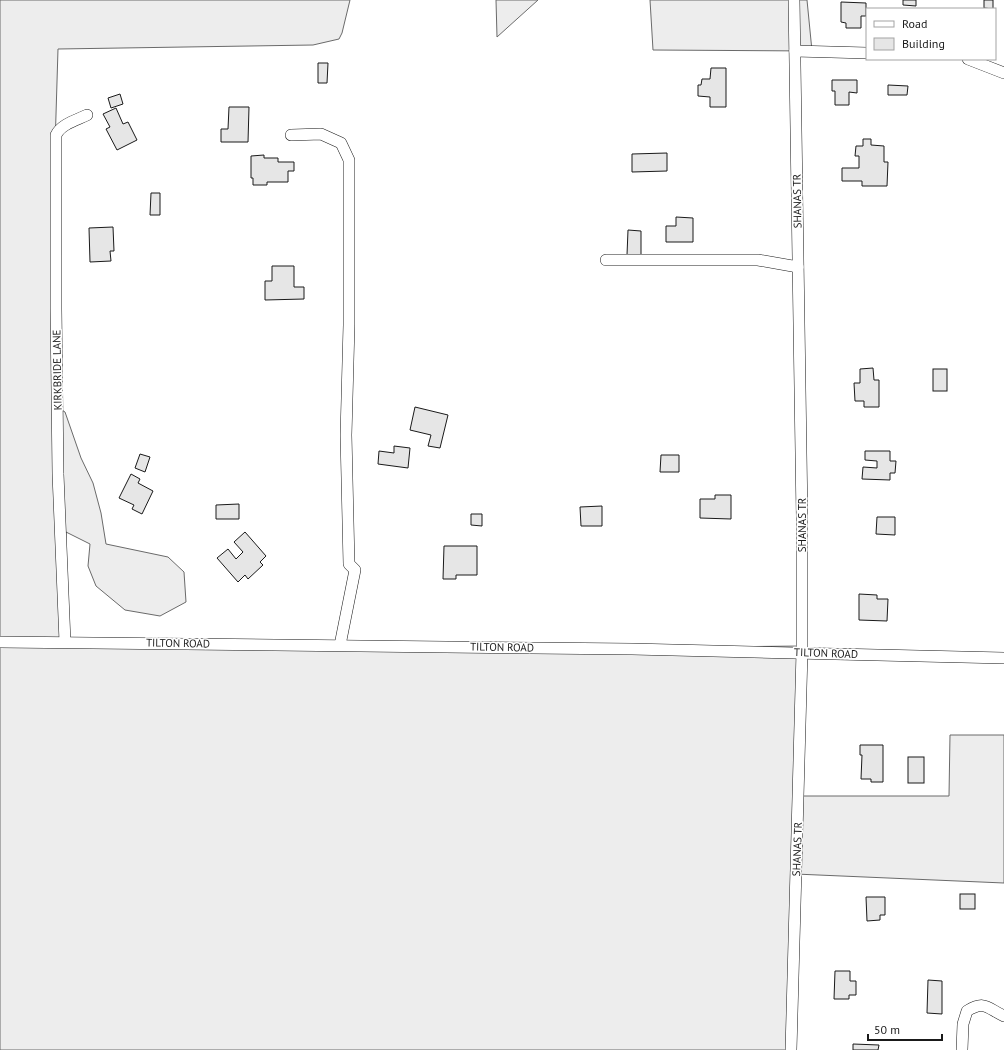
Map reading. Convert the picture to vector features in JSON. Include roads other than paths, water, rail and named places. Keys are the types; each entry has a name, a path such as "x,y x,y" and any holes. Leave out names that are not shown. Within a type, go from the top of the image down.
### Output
{"street":[{"name":"SHANAS TR","path":"791,1050 802,652 802,517 794,0"},
{"path":"794,51 866,53"},
{"path":"971,60 1004,73"},
{"name":"KIRKBRIDE LANE","path":"65,642 58,467 56,135 58,131 66,125 87,115"},
{"path":"291,135 321,134 341,143 349,160 349,325 346,435 349,564 355,570 340,645"},
{"path":"606,260 758,260 798,267"},
{"name":"TILTON ROAD","path":"0,642 340,645 802,652 1004,658"},
{"path":"962,1050 963,1024 967,1011 975,1006 982,1005 1004,1016"}]}
